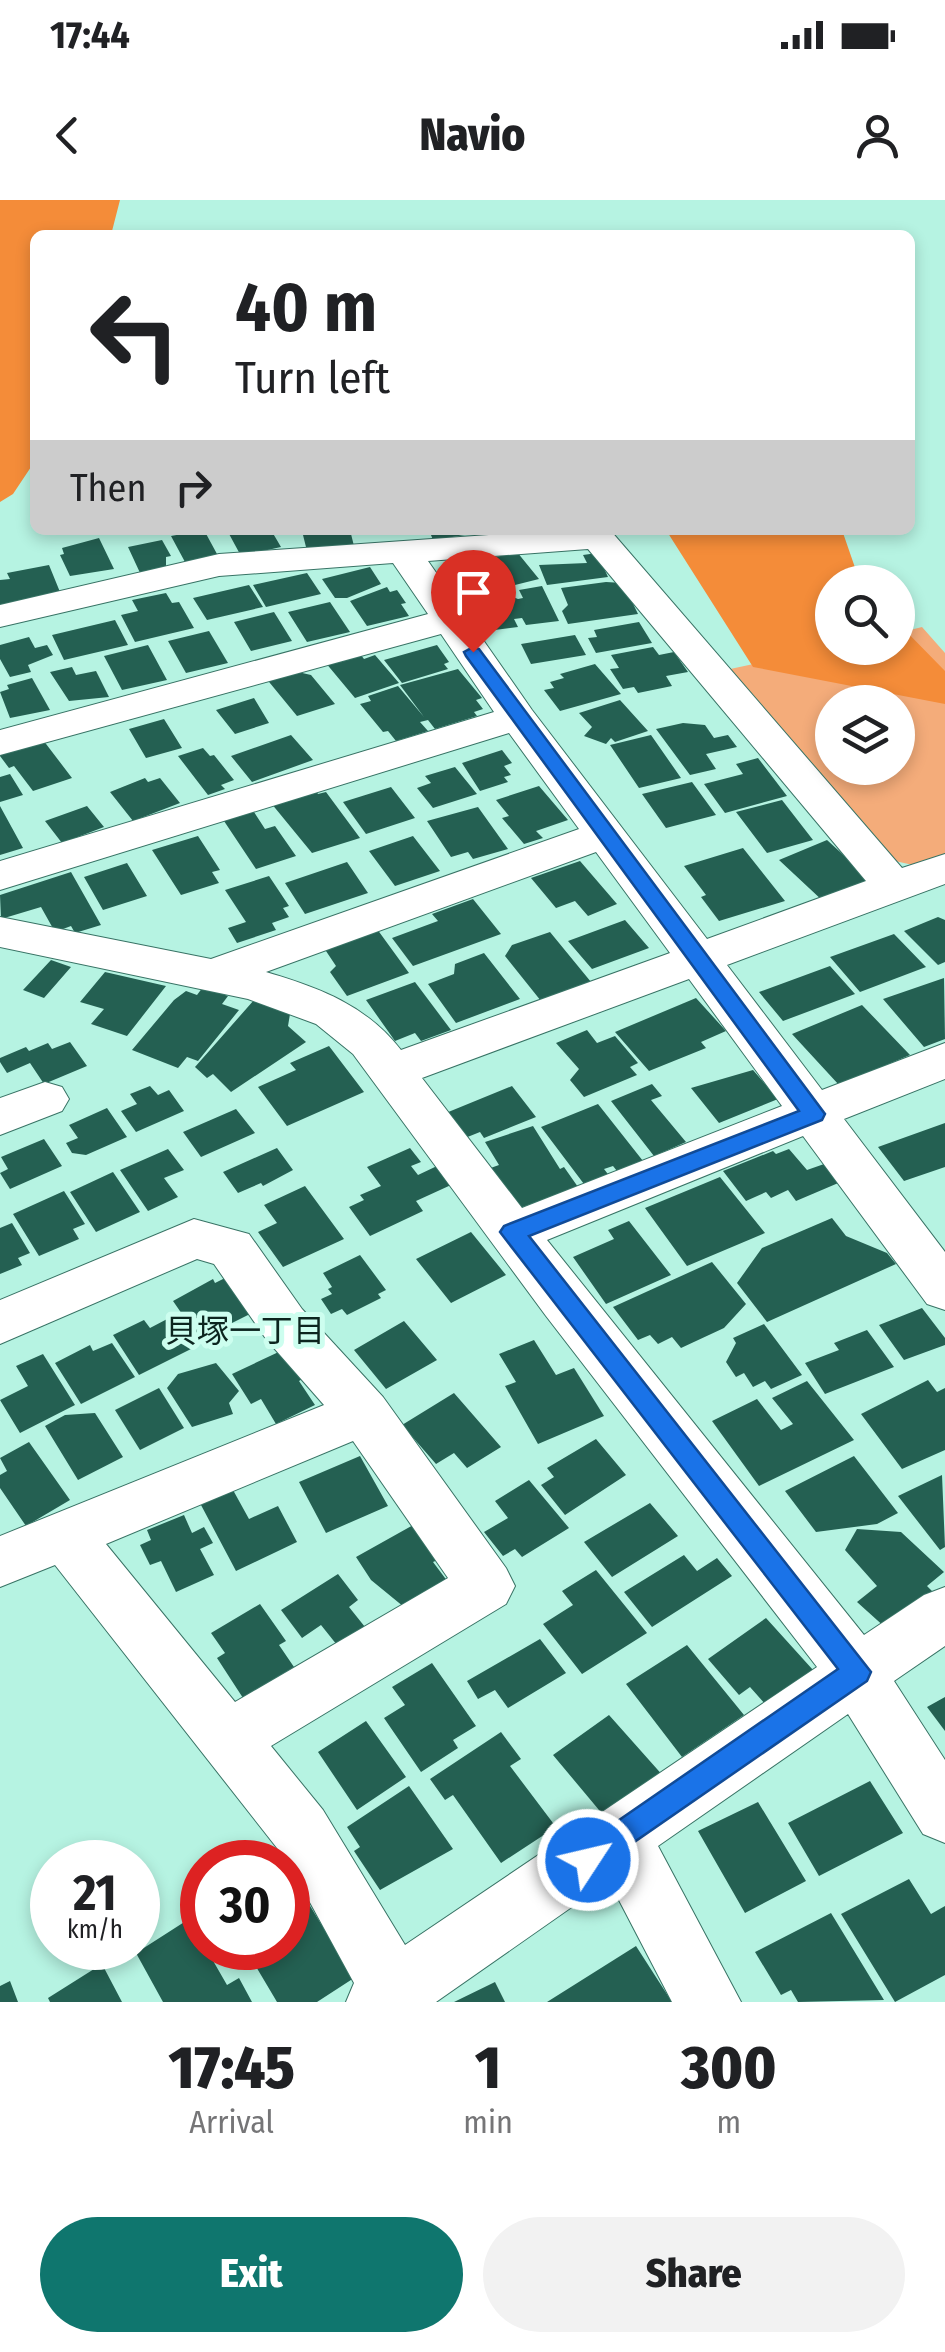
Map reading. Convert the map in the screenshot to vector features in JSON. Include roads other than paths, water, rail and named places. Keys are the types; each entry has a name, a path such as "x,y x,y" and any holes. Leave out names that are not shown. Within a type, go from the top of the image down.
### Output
{"street":[{"path":"0,616 220,565 598,538 894,887"},
{"path":"404,553 518,718 945,1290"},
{"path":"0,743 450,620"},
{"path":"0,876 518,718"},
{"path":"209,976 605,834"},
{"path":"392,1072 945,868"},
{"path":"0,932 256,986 334,1014 369,1042 512,1232 857,1672 889,1730 945,1813"},
{"path":"0,962 48,945"},
{"path":"512,1232 945,1060"},
{"path":"0,1118 45,1099"},
{"path":"0,1324 194,1239 230,1248 284,1324 364,1413 486,1586 227,1739"},
{"path":"0,1562 67,1538 364,1413"},
{"path":"67,1538 301,1832 387,1997 945,1613"},
{"path":"619,1837 708,2002"}],"district":[{"name":"貝塚一丁目","path":"245,1331"}]}
